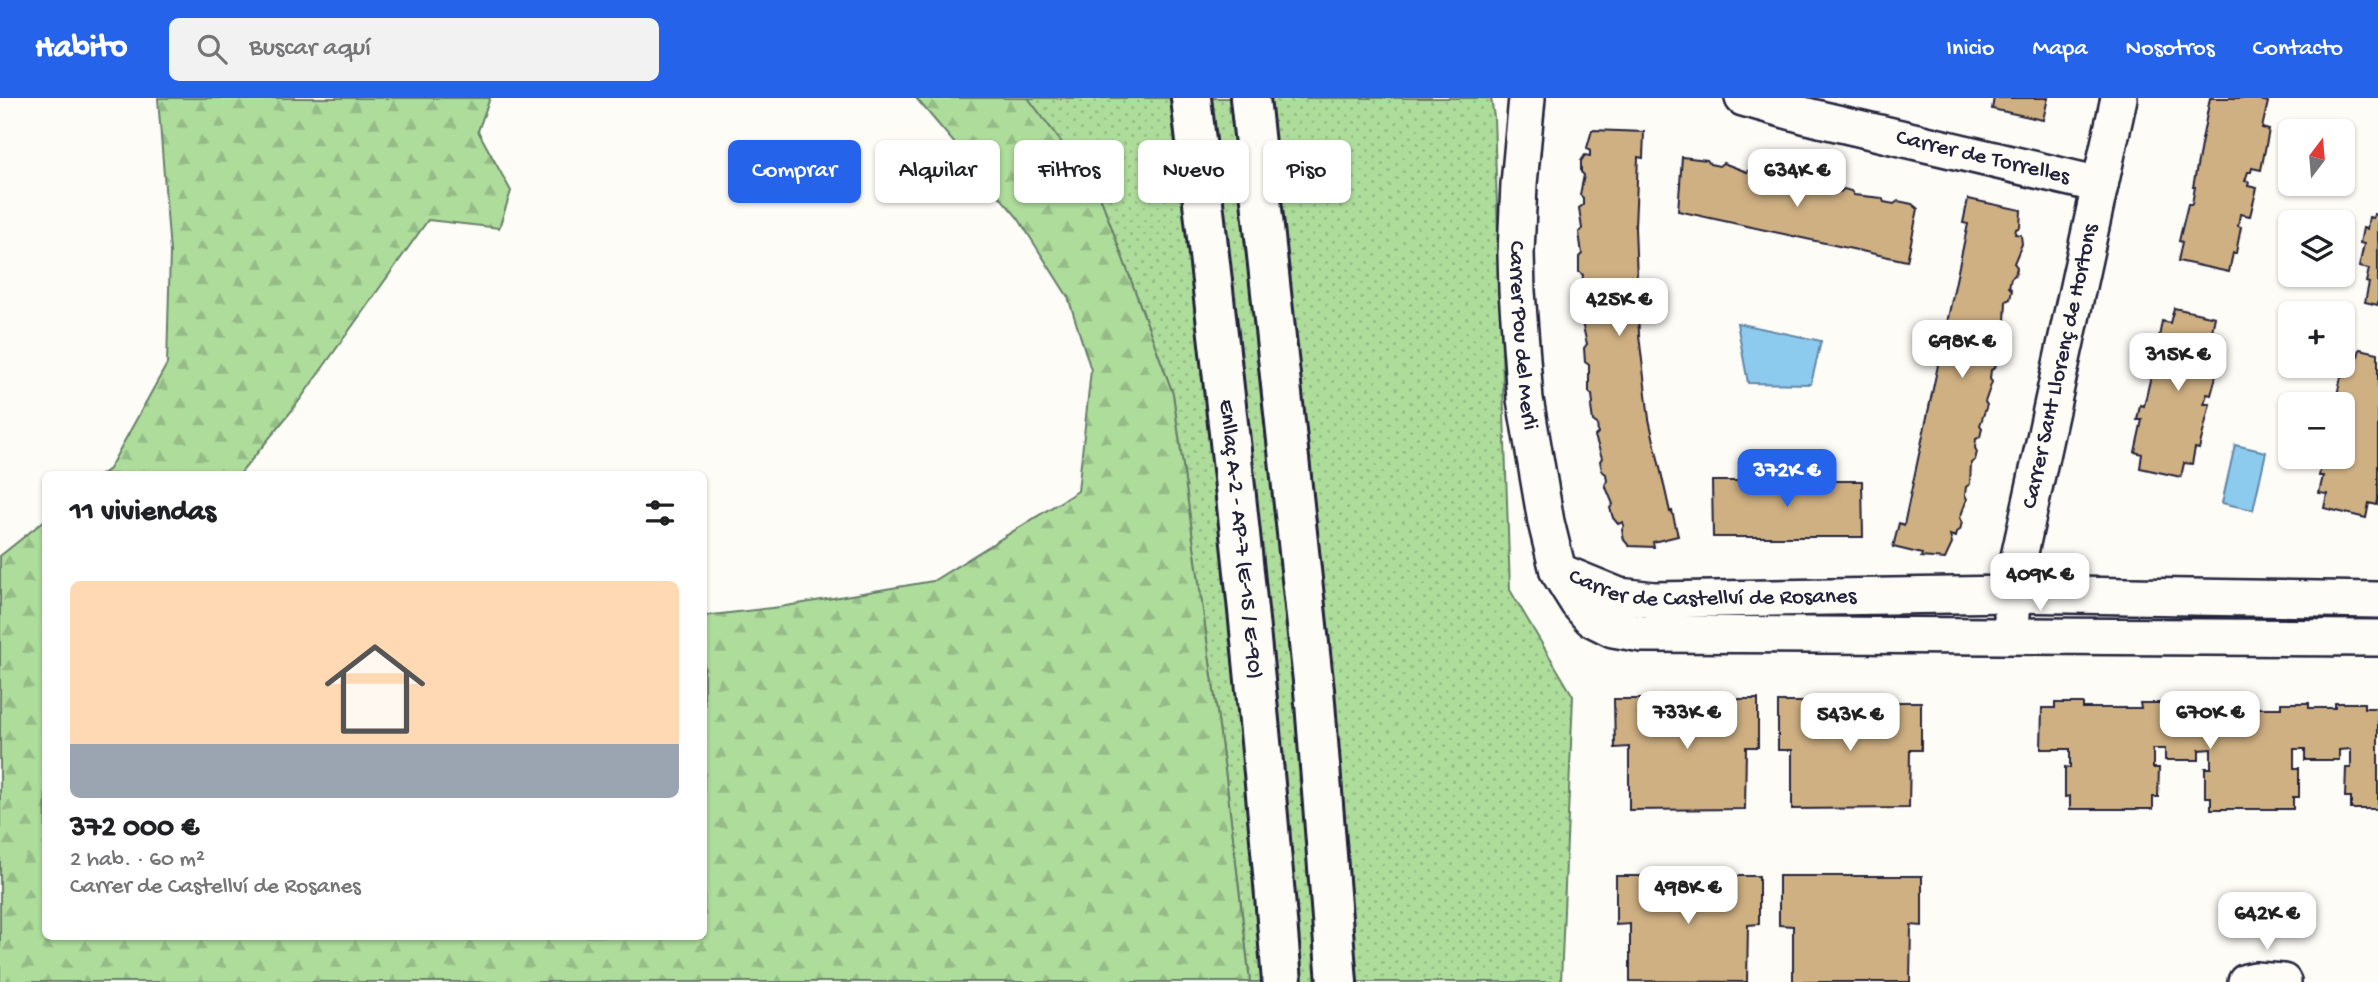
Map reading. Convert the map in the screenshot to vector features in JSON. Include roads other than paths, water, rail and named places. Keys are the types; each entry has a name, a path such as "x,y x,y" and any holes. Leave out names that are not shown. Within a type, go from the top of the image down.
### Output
{"highway":[{"name":"Enllaç A-2 - AP-7 (E-15 / E-90)","path":"1191,98 1230,438 1282,982"},
{"path":"1250,98 1314,690 1337,982"}],"street":[{"name":"Carrer Pou del Merli","path":"1527,98 1519,184 1517,291 1525,399 1535,464 1559,571"},
{"name":"Carrer de Torrelles","path":"1743,98 1809,107 2100,185"},
{"name":"Carrer Sant Llorenç de Hortons","path":"2014,636 2011,594 2119,98"},
{"name":"Carrer de Castellví de Rosanes","path":"1559,571 1619,596 1654,600 2011,594 2378,600"},
{"name":"Carrer de Castellví de Rosanes","path":"1559,571 1578,603 1591,618 1613,629 1642,634 2378,638"},
{"path":"2246,982 2283,982"}],"water":[{"path":"1737,323 1821,341 1811,384 1748,383"},
{"path":"2235,445 2266,452 2253,510 2222,503"}]}
